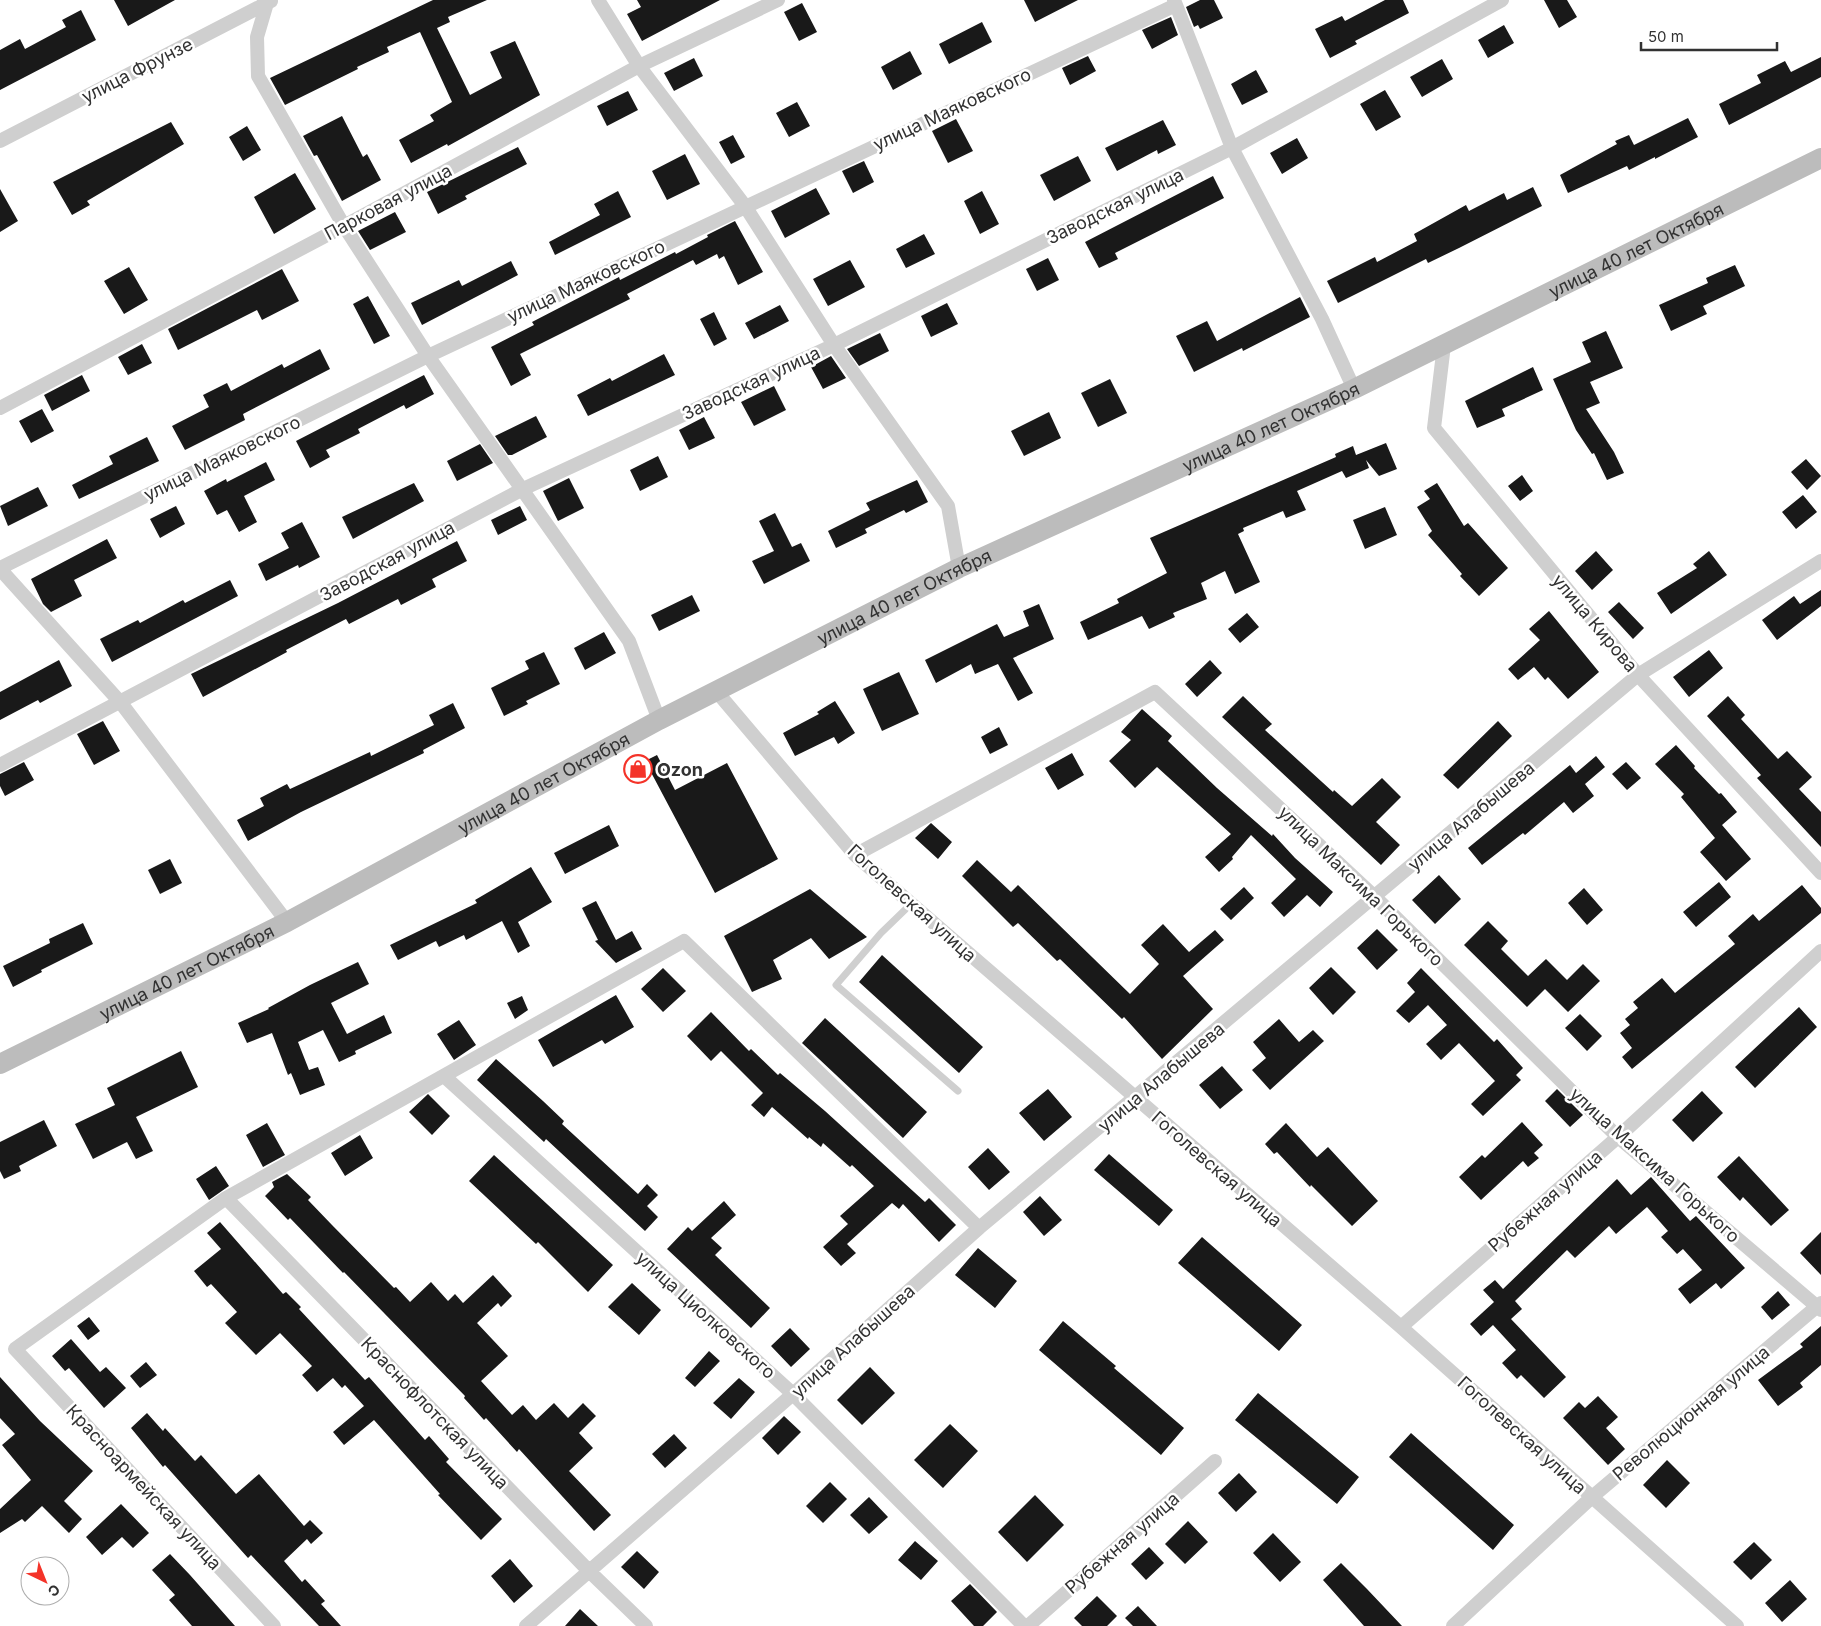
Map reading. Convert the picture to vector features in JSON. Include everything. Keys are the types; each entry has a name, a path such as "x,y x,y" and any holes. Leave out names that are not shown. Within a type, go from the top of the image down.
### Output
{"street":[{"path":"598,0 639,66 745,206 834,345 948,506 959,568"},
{"name":"Парковая улица","path":"0,408 344,226 639,66 778,0"},
{"name":"Заводская улица","path":"0,765 121,703 523,489 834,345 1232,148 1502,0"},
{"path":"268,1 257,37 258,76 344,226 428,356 629,641 659,720"},
{"name":"улица Фрунзе","path":"0,141 268,1"},
{"path":"1175,2 1232,148 1322,319 1354,388"},
{"name":"улица Маяковского","path":"0,569 428,356 1175,2"},
{"name":"улица 40 лет Октября","path":"0,1064 287,922 659,720 959,568 1354,388 1821,158"},
{"name":"улица Кирова","path":"1444,345 1434,428 1638,675 1821,873"},
{"name":"улица Алабышева","path":"526,1626 793,1394 979,1228 1638,675 1821,561"},
{"path":"0,569 121,703 287,922"},
{"name":"Гоголевская улица","path":"717,692 855,855 1134,1099 1401,1327 1737,1626"},
{"name":"улица Максима Горького","path":"855,855 1155,692 1375,897 1618,1137 1820,1306"},
{"path":"226,1198 684,941 979,1228"},
{"name":"Рубежная улица","path":"1401,1327 1618,1137 1821,951"},
{"name":"улица Циолковского","path":"444,1076 793,1394 1024,1626"},
{"name":"Красноармейская улица","path":"226,1198 15,1349 274,1626"},
{"name":"Краснофлотская улица","path":"226,1198 590,1572 646,1626"},
{"name":"Революционная улица","path":"1453,1626 1592,1496 1820,1306"},
{"name":"Рубежная улица","path":"1028,1626 1215,1460"}],"lane":[{"path":"911,904 881,933 836,985 958,1091"}],"building":[{"path":"114,0 175,0 128,26"},
{"path":"433,0 487,0 448,17 450,22 437,28 470,95 502,78 490,52 515,41 540,95 448,146 447,144 411,163 399,140 434,121 430,115 452,102 420,32 387,47 389,52 357,67 358,69 285,105 270,78"},
{"path":"637,0 720,0 642,41 627,14 641,7"},
{"path":"1024,0 1078,0 1035,22"},
{"path":"1200,0 1214,0 1223,18 1200,29 1198,25 1194,27 1186,7"},
{"path":"1385,0 1403,0 1409,13 1355,41 1357,44 1330,58 1315,29 1342,16 1345,21"},
{"path":"1544,0 1567,0 1577,17 1559,28"},
{"path":"802,3 817,32 799,41 784,12"},
{"path":"81,10 96,40 0,90 0,50 20,39 25,49 66,27 62,20"},
{"path":"1171,17 1178,35 1152,49 1142,30"},
{"path":"982,22 992,42 949,64 939,44"},
{"path":"1504,25 1514,43 1488,58 1478,40"},
{"path":"910,51 922,74 893,90 881,67"},
{"path":"1088,56 1096,71 1070,85 1062,68"},
{"path":"1821,57 1821,77 1729,125 1719,104 1761,83 1757,75 1785,61 1791,72"},
{"path":"694,58 703,76 674,91 664,73"},
{"path":"1442,59 1453,79 1422,97 1410,77"},
{"path":"1256,70 1268,92 1242,105 1231,84"},
{"path":"1385,90 1401,117 1376,131 1360,104"},
{"path":"628,91 638,110 607,126 597,106"},
{"path":"797,102 810,126 789,137 776,113"},
{"path":"342,116 363,157 367,154 381,180 342,201 317,155 314,156 303,136"},
{"path":"1688,118 1698,137 1655,159 1655,157 1629,170 1627,166 1568,193 1560,175 1617,144 1615,141 1629,135 1634,145"},
{"path":"956,119 973,151 948,163 932,131"},
{"path":"1163,120 1176,145 1158,154 1157,150 1117,171 1105,148"},
{"path":"171,122 184,144 87,201 90,205 72,215 53,182"},
{"path":"247,126 261,150 243,161 229,137"},
{"path":"733,135 745,157 731,164 719,142"},
{"path":"1297,138 1308,158 1282,174 1270,153"},
{"path":"518,147 527,164 465,196 467,199 438,214 427,192"},
{"path":"685,154 700,184 667,200 652,171"},
{"path":"1078,156 1091,181 1054,201 1040,175"},
{"path":"864,161 874,182 853,193 842,171"},
{"path":"295,173 316,209 274,234 254,197"},
{"path":"1213,176 1224,198 1115,253 1118,259 1099,268 1085,242"},
{"path":"1533,187 1542,206 1428,263 1426,259 1338,303 1327,281 1375,257 1377,262 1417,241 1414,234 1466,205 1469,211 1504,193 1507,200"},
{"path":"816,188 830,214 785,238 771,211"},
{"path":"0,189 18,221 0,232"},
{"path":"618,191 631,217 555,255 549,242 600,215 594,204"},
{"path":"982,191 999,224 980,234 964,201"},
{"path":"395,212 406,232 370,250 358,231"},
{"path":"735,221 763,272 738,285 724,256 719,259 717,254 696,265 693,260 627,294 630,299 520,354 531,375 511,386 491,347 534,325 532,322 619,277 620,280 675,252 676,254"},
{"path":"924,234 935,254 906,268 896,249"},
{"path":"1048,258 1059,280 1037,291 1026,269"},
{"path":"850,260 865,287 828,306 813,279"},
{"path":"511,261 518,275 422,325 411,303 459,280 462,286"},
{"path":"1735,265 1745,286 1703,306 1707,314 1671,331 1659,305 1708,283 1706,278"},
{"path":"129,267 148,300 124,314 104,281"},
{"path":"282,269 299,301 262,320 257,310 178,350 168,329"},
{"path":"368,296 390,336 374,344 353,304"},
{"path":"1300,297 1310,317 1243,351 1242,348 1194,372 1176,336 1207,321 1217,341"},
{"path":"947,303 958,324 931,337 921,316"},
{"path":"780,305 789,321 754,339 745,323"},
{"path":"714,312 727,339 714,346 700,319"},
{"path":"1606,331 1623,368 1590,382 1600,403 1586,409 1614,452 1624,473 1607,480 1594,453 1592,454 1576,430 1553,379 1591,362 1582,342"},
{"path":"880,333 889,351 859,366 847,349"},
{"path":"142,344 152,363 128,375 118,357"},
{"path":"320,349 330,369 243,414 245,420 185,450 172,426 209,407 203,395 227,383 231,391 282,364 284,368"},
{"path":"664,354 675,375 588,416 577,395 610,378 612,381"},
{"path":"831,356 846,378 823,389 811,367"},
{"path":"1533,367 1543,390 1502,409 1505,416 1477,428 1465,401"},
{"path":"82,375 90,391 52,411 44,395"},
{"path":"424,375 434,394 406,409 404,405 358,429 360,433 326,450 330,457 310,468 296,441"},
{"path":"1110,379 1127,413 1098,427 1081,393"},
{"path":"774,386 786,410 754,426 741,402"},
{"path":"42,409 54,431 31,443 19,421"},
{"path":"1049,412 1061,438 1024,456 1011,431"},
{"path":"536,416 547,437 512,455 508,455 495,436"},
{"path":"704,417 715,438 689,450 679,430"},
{"path":"147,437 159,461 79,499 72,485 113,464 109,456"},
{"path":"1386,443 1397,469 1379,476 1366,460 1369,468 1346,478 1342,471 1297,491 1306,510 1286,518 1283,511 1243,528 1244,531 1238,534 1260,582 1235,594 1225,571 1201,583 1207,599 1173,613 1175,617 1149,629 1142,616 1088,640 1080,622 1119,603 1117,599 1167,573 1150,538 1336,457 1335,454 1353,446 1356,455"},
{"path":"480,444 493,463 457,481 447,461"},
{"path":"658,456 668,477 640,491 630,470"},
{"path":"1806,459 1821,476 1807,490 1791,472"},
{"path":"266,462 275,480 244,496 257,522 239,532 227,510 217,515 204,491 226,479 227,482"},
{"path":"1522,475 1533,491 1520,501 1508,486"},
{"path":"569,478 584,508 558,521 543,491"},
{"path":"917,480 928,502 906,513 904,510 865,529 867,533 836,548 828,531 870,510 866,503"},
{"path":"414,483 424,501 353,539 342,517"},
{"path":"1437,483 1464,526 1468,523 1508,568 1479,596 1460,576 1462,574 1428,535 1432,531 1417,507 1430,499 1424,491"},
{"path":"38,487 48,506 8,526 0,506"},
{"path":"1803,495 1817,512 1796,529 1782,512"},
{"path":"176,506 185,524 160,538 150,519"},
{"path":"520,506 527,520 498,535 491,520"},
{"path":"1385,507 1397,535 1365,549 1353,520"},
{"path":"775,513 792,547 801,543 810,561 764,584 752,561 774,551 759,521"},
{"path":"302,522 320,557 299,568 298,565 266,581 258,564 289,548 281,533"},
{"path":"107,539 117,558 74,580 82,596 51,612 43,604 31,579"},
{"path":"457,541 467,561 432,579 436,587 401,605 398,599 349,624 346,619 286,650 287,652 203,697 191,674 338,603"},
{"path":"1596,551 1613,570 1592,590 1575,571"},
{"path":"1709,551 1727,575 1671,614 1657,593 1697,568 1693,564"},
{"path":"230,580 238,596 112,662 100,639 138,620 140,623 183,600 185,603"},
{"path":"1821,590 1821,606 1777,640 1762,620 1794,596 1800,604"},
{"path":"692,595 700,611 659,631 651,615"},
{"path":"1619,602 1644,628 1633,639 1608,612"},
{"path":"1039,604 1054,639 1013,658 1033,693 1018,701 998,664 975,674 971,664 936,683 925,660 997,624 1004,637 1029,626 1023,611"},
{"path":"1549,611 1599,672 1568,699 1548,677 1545,680 1534,667 1518,680 1508,669 1540,640 1529,629"},
{"path":"1247,613 1259,627 1240,643 1228,629"},
{"path":"604,632 616,653 585,670 574,648"},
{"path":"1709,650 1723,668 1689,697 1673,677"},
{"path":"544,652 560,684 526,701 528,704 504,716 491,688 529,669 525,661"},
{"path":"59,660 72,686 40,703 38,700 0,720 0,692"},
{"path":"1210,660 1222,673 1197,697 1185,684"},
{"path":"899,672 919,714 882,731 863,689"},
{"path":"1243,696 1272,724 1265,730 1333,792 1334,790 1352,806 1382,778 1401,797 1376,822 1400,845 1381,865 1222,717"},
{"path":"1728,696 1745,715 1741,719 1778,759 1787,751 1812,777 1799,789 1821,812 1821,847 1757,778 1761,775 1707,716"},
{"path":"835,701 855,733 838,744 834,737 795,756 783,733 819,714 817,712"},
{"path":"453,703 465,728 423,750 424,753 301,812 248,841 237,820 264,806 260,798 287,784 290,789 370,752 371,756 434,725 429,715"},
{"path":"1142,709 1172,736 1168,741 1217,788 1272,836 1273,834 1295,858 1333,892 1320,907 1307,895 1284,917 1271,903 1296,879 1251,835 1232,857 1233,859 1219,872 1205,857 1231,834 1157,767 1135,788 1109,761 1131,740 1121,732"},
{"path":"103,721 120,751 94,765 77,734"},
{"path":"1498,721 1512,736 1458,789 1443,775"},
{"path":"999,727 1008,745 990,754 981,737"},
{"path":"1676,745 1695,766 1694,768 1719,794 1721,793 1737,812 1722,825 1751,859 1726,881 1700,852 1715,838 1681,797 1684,794 1655,764"},
{"path":"1072,753 1084,775 1058,790 1045,768"},
{"path":"657,755 675,790 727,763 778,859 715,893 645,761"},
{"path":"1596,756 1605,767 1585,784 1594,796 1573,813 1564,802 1525,835 1523,833 1482,865 1468,848 1570,765 1576,773"},
{"path":"24,762 34,780 5,796 0,786 0,774"},
{"path":"1626,762 1641,778 1627,790 1612,774"},
{"path":"931,823 952,842 938,859 915,838"},
{"path":"609,825 619,846 565,874 554,853"},
{"path":"170,859 182,883 160,894 148,870"},
{"path":"977,860 1011,892 1018,885 1130,994 1159,964 1141,945 1163,924 1189,952 1215,930 1224,940 1183,976 1213,1009 1162,1059 1124,1017 1122,1019 1060,959 1057,961 1018,923 1013,927 962,876"},
{"path":"531,867 552,902 518,922 530,946 518,953 502,921 466,940 464,935 439,947 436,941 398,960 390,945 477,903 475,900"},
{"path":"1439,875 1461,899 1435,924 1412,900"},
{"path":"1719,882 1731,897 1696,927 1683,912"},
{"path":"1802,885 1821,908 1821,913 1632,1069 1622,1057 1632,1048 1620,1033 1630,1025 1625,1019 1638,1008 1633,1002 1662,978 1675,993 1735,944 1728,936 1753,914 1759,921"},
{"path":"1244,887 1254,898 1231,920 1220,909"},
{"path":"1584,888 1603,910 1587,925 1568,903"},
{"path":"810,889 867,937 829,959 811,938 773,960 782,979 752,992 724,936"},
{"path":"596,901 616,940 632,931 642,949 616,963 595,941 598,940 582,908"},
{"path":"1488,921 1508,941 1501,949 1528,976 1546,959 1567,980 1583,964 1600,981 1568,1012 1545,989 1527,1007 1464,945"},
{"path":"83,923 93,944 41,970 42,972 13,987 3,966 50,943 49,939"},
{"path":"1377,929 1398,950 1377,970 1357,948"},
{"path":"882,955 983,1047 959,1073 859,982"},
{"path":"358,962 369,984 331,1003 347,1034 384,1015 392,1033 355,1051 356,1054 339,1062 323,1030 298,1042 309,1070 318,1067 325,1085 300,1095 291,1073 288,1075 272,1033 247,1043 238,1023 269,1009 310,985"},
{"path":"1331,967 1356,992 1333,1015 1309,988"},
{"path":"663,968 686,991 663,1012 641,989"},
{"path":"1421,968 1494,1042 1497,1039 1523,1068 1516,1075 1521,1080 1483,1116 1471,1104 1495,1081 1459,1043 1441,1060 1426,1044 1447,1025 1428,1005 1409,1023 1396,1011 1415,992 1407,983"},
{"path":"616,995 634,1027 605,1044 602,1040 553,1067 538,1040"},
{"path":"522,996 528,1010 515,1019 507,1003"},
{"path":"1799,1007 1817,1027 1755,1088 1735,1067"},
{"path":"711,1012 749,1051 751,1049 778,1075 780,1073 825,1111 925,1202 929,1198 956,1225 939,1242 903,1204 899,1209 892,1203 847,1244 856,1253 841,1266 823,1247 848,1224 840,1216 874,1186 852,1165 850,1167 823,1143 821,1147 809,1137 808,1139 772,1107 764,1117 751,1105 763,1093 721,1051 711,1061 687,1036"},
{"path":"1580,1014 1602,1036 1587,1051 1565,1028"},
{"path":"825,1018 927,1112 903,1138 802,1043"},
{"path":"1279,1019 1299,1042 1313,1030 1324,1041 1270,1090 1252,1070 1266,1058 1253,1042"},
{"path":"459,1020 476,1045 454,1060 437,1034"},
{"path":"181,1051 198,1087 136,1117 153,1151 136,1159 127,1142 93,1159 75,1124 115,1105 107,1088"},
{"path":"496,1059 543,1101 564,1121 562,1124 638,1194 647,1184 658,1195 647,1206 658,1217 645,1231 546,1139 544,1142 477,1080"},
{"path":"1222,1066 1243,1090 1220,1109 1199,1085"},
{"path":"1048,1089 1072,1117 1044,1141 1019,1113"},
{"path":"1557,1089 1583,1115 1570,1127 1545,1101"},
{"path":"1702,1091 1723,1113 1693,1142 1672,1120"},
{"path":"428,1094 450,1116 432,1135 409,1112"},
{"path":"44,1120 57,1146 19,1166 21,1171 4,1179 0,1171 0,1142"},
{"path":"1522,1122 1543,1145 1534,1153 1539,1158 1528,1167 1523,1161 1481,1200 1459,1177 1482,1155 1485,1158"},
{"path":"267,1123 285,1155 263,1167 246,1135"},
{"path":"1286,1123 1317,1157 1328,1147 1378,1201 1352,1226 1311,1185 1310,1187 1277,1152 1274,1154 1265,1144"},
{"path":"360,1135 373,1158 345,1176 331,1153"},
{"path":"988,1148 1010,1172 989,1190 968,1167"},
{"path":"1109,1154 1173,1210 1159,1226 1094,1170"},
{"path":"494,1155 613,1265 588,1292 538,1242 536,1244 469,1181"},
{"path":"1739,1156 1789,1210 1771,1226 1743,1197 1740,1201 1717,1177"},
{"path":"216,1166 229,1186 209,1200 196,1179"},
{"path":"287,1174 311,1197 308,1200 332,1225 410,1302 431,1282 448,1301 455,1294 463,1303 493,1275 512,1296 501,1307 498,1303 477,1323 508,1356 481,1381 512,1415 523,1405 536,1420 554,1403 568,1418 583,1403 596,1416 579,1433 593,1448 569,1471 611,1515 594,1531 519,1449 517,1452 486,1418 484,1420 464,1398 465,1396 344,1272 265,1196 274,1187 272,1182"},
{"path":"1651,1177 1690,1221 1696,1216 1745,1268 1721,1289 1716,1283 1690,1304 1678,1289 1702,1270 1683,1249 1677,1254 1661,1237 1668,1231 1647,1207 1616,1234 1609,1226 1575,1258 1567,1250 1515,1301 1522,1309 1511,1319 1566,1377 1544,1398 1521,1375 1517,1379 1502,1363 1516,1350 1493,1325 1481,1336 1470,1324 1494,1302 1483,1290 1495,1280 1503,1289 1617,1179 1631,1195"},
{"path":"1040,1196 1062,1220 1044,1236 1023,1212"},
{"path":"724,1201 736,1215 711,1238 722,1248 715,1255 770,1308 751,1328 667,1249 688,1227 692,1231"},
{"path":"220,1222 283,1294 286,1292 301,1307 299,1309 365,1380 369,1377 425,1440 429,1436 449,1459 446,1462 502,1519 481,1540 438,1495 440,1494 374,1420 344,1445 333,1432 364,1406 345,1385 342,1388 333,1378 317,1392 302,1375 312,1366 280,1333 256,1355 225,1323 237,1312 211,1284 207,1287 194,1271 221,1249 207,1233"},
{"path":"1821,1232 1821,1275 1800,1253"},
{"path":"1202,1237 1302,1325 1279,1351 1178,1263"},
{"path":"978,1248 1017,1281 995,1308 955,1275"},
{"path":"632,1283 661,1310 639,1335 608,1307"},
{"path":"1778,1291 1790,1305 1772,1320 1761,1307"},
{"path":"89,1317 100,1331 88,1340 77,1326"},
{"path":"1063,1321 1184,1428 1161,1455 1039,1350"},
{"path":"1821,1326 1821,1365 1800,1383 1803,1387 1778,1406 1758,1380 1803,1347 1800,1344"},
{"path":"790,1328 810,1349 791,1367 771,1346"},
{"path":"71,1339 100,1372 106,1367 126,1388 104,1408 69,1368 65,1371 52,1356"},
{"path":"709,1351 720,1361 695,1387 685,1378"},
{"path":"146,1362 157,1375 140,1388 130,1376"},
{"path":"870,1367 895,1393 862,1425 837,1400"},
{"path":"0,1377 40,1421 93,1471 64,1501 82,1519 69,1533 42,1506 25,1522 22,1519 0,1533 0,1509 31,1480 2,1445 15,1434 0,1418"},
{"path":"739,1378 755,1392 731,1419 713,1403"},
{"path":"1258,1393 1359,1477 1337,1504 1235,1420"},
{"path":"1598,1396 1618,1417 1606,1428 1625,1449 1608,1465 1563,1418 1579,1402 1585,1408"},
{"path":"147,1413 163,1431 165,1428 195,1461 201,1455 236,1494 259,1474 304,1526 310,1520 323,1533 311,1544 307,1539 284,1561 302,1582 305,1579 325,1601 321,1604 341,1626 319,1626 251,1555 248,1558 165,1465 163,1467 131,1428"},
{"path":"784,1416 801,1432 778,1455 762,1438"},
{"path":"950,1424 978,1451 943,1488 914,1460"},
{"path":"1411,1433 1514,1525 1493,1550 1389,1457"},
{"path":"674,1434 687,1448 665,1468 652,1454"},
{"path":"1667,1460 1690,1483 1666,1508 1643,1485"},
{"path":"1239,1473 1257,1492 1236,1512 1218,1493"},
{"path":"830,1482 847,1499 823,1523 806,1506"},
{"path":"1035,1495 1064,1525 1027,1562 998,1532"},
{"path":"869,1497 888,1517 869,1534 850,1515"},
{"path":"121,1504 149,1533 133,1548 122,1537 102,1555 86,1537"},
{"path":"1188,1521 1208,1542 1185,1564 1165,1544"},
{"path":"1273,1533 1301,1562 1280,1582 1253,1553"},
{"path":"915,1541 938,1561 921,1580 898,1560"},
{"path":"1754,1542 1772,1560 1751,1580 1733,1562"},
{"path":"1149,1547 1164,1563 1146,1580 1131,1564"},
{"path":"637,1551 659,1572 644,1589 621,1567"},
{"path":"170,1554 235,1626 192,1626 169,1600 175,1595 152,1570"},
{"path":"510,1559 533,1586 514,1603 491,1576"},
{"path":"1341,1563 1402,1626 1364,1626 1323,1580"},
{"path":"1790,1580 1807,1599 1782,1622 1765,1603"},
{"path":"970,1584 997,1612 983,1626 974,1626 951,1601"},
{"path":"1097,1596 1117,1616 1107,1626 1082,1626 1074,1618"},
{"path":"1138,1606 1157,1626 1133,1626 1125,1618"},
{"path":"580,1609 598,1626 565,1626"}],"place":[{"name":"Ozon","path":"638,769"}]}
